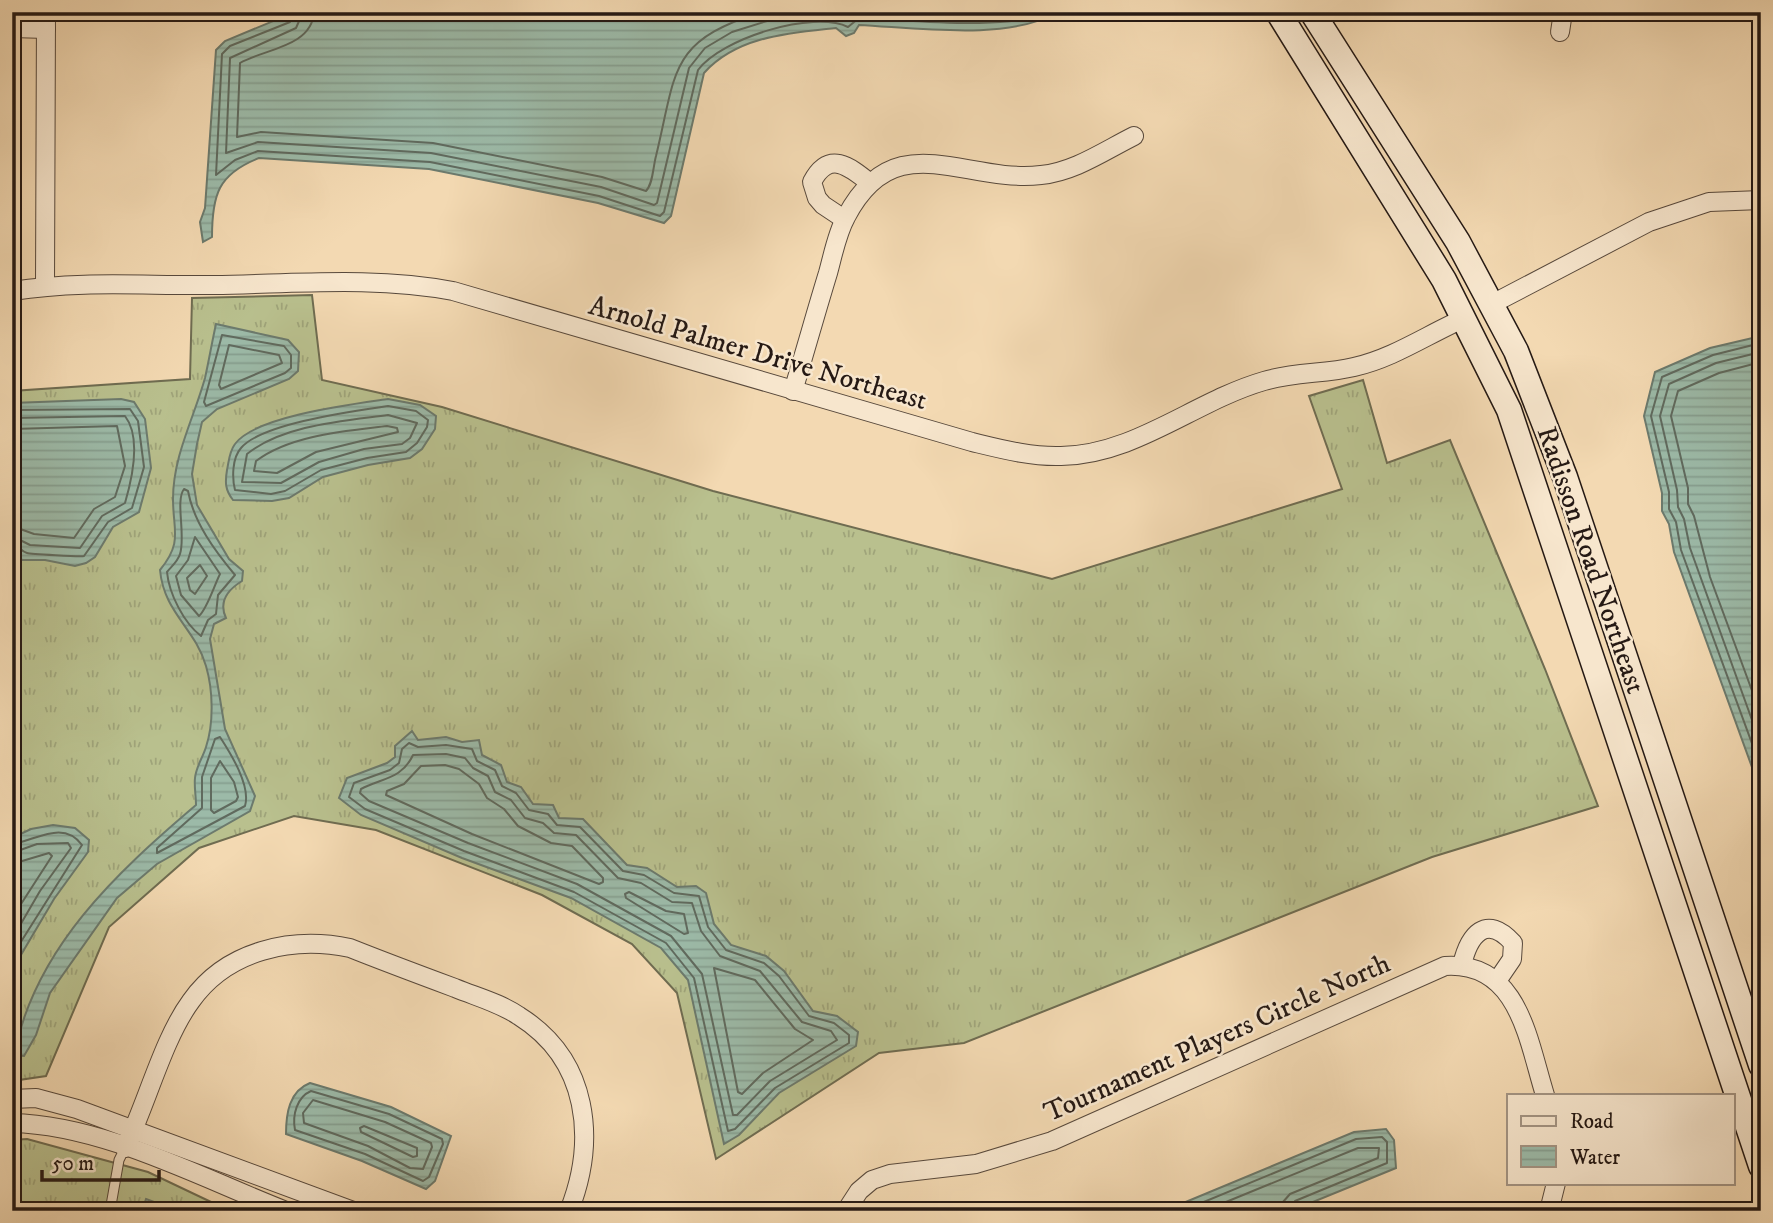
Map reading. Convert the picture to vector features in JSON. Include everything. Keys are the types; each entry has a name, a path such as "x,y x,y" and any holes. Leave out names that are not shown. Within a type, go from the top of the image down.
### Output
{"main road":[{"name":"Radisson Road Northeast","path":"1278,12 1465,318 1509,411 1761,1166"},
{"name":"Radisson Road Northeast","path":"1312,12 1458,242 1492,304 1538,402 1761,1065"},
{"path":"1402,212 1419,220 1456,277 1480,298 1492,304"},
{"path":"1465,318 1475,320 1486,330 1502,349 1522,390 1538,402"}],"street":[{"path":"1560,32 1563,12"},
{"path":"12,28 46,20 45,286"},
{"path":"793,391 844,219 870,183 888,170 920,162 1019,176 1064,172 1134,136"},
{"path":"844,219 817,198 812,182 818,172 833,163 843,164 870,183"},
{"path":"1492,304 1649,222 1709,202 1761,200"},
{"name":"Arnold Palmer Drive Northeast","path":"12,291 114,282 211,285 416,284 453,291 972,443 1036,456 1064,456 1108,449 1148,434 1201,405 1266,380 1354,368 1384,358 1465,318"},
{"path":"1497,981 1512,959 1513,943 1503,933 1489,929 1476,933 1467,944 1462,965 1497,981 1517,1007 1545,1094"},
{"path":"125,1147 176,1028 190,1002 206,983 244,958 265,949 326,943 350,948 499,1005 537,1030 554,1047 577,1088 584,1112 584,1164 569,1211"},
{"name":"Tournament Players Circle North","path":"846,1211 859,1191 872,1180 890,1174 976,1164 1052,1141 1427,972 1462,965"},
{"path":"12,1099 36,1098 77,1109 352,1211"},
{"path":"12,1123 58,1127 125,1147 286,1211"},
{"path":"1549,1211 1556,1184"}],"lane":[{"path":"110,1211 119,1160 125,1147"}],"green space":[{"path":"312,295 322,380 442,407 713,491 1052,579 1342,489 1309,396 1363,380 1387,463 1450,440 1545,669 1598,806 1432,857 964,1043 879,1053 716,1159 677,993 632,944 542,895 376,830 294,816 199,848 109,927 46,1076 12,1081 12,391 190,379 192,298"},
{"path":"27,1139 148,1172 230,1211 12,1211 12,1140"}],"water":[{"path":"295,12 1059,12 1038,21 989,30 859,25 854,33 846,36 836,28 801,32 765,38 732,51 704,73 671,216 664,223 598,203 429,169 259,158 234,171 220,188 214,209 212,237 203,242 200,222 205,208 216,50 225,41"},
{"path":"216,324 288,340 299,352 298,371 289,379 217,409 202,422 192,474 197,505 229,559 243,571 242,581 229,592 224,601 226,618 214,624 210,639 225,729 255,796 250,811 157,864 117,898 50,993 36,1035 24,1056 14,1055 25,1016 40,980 83,915 137,858 196,805 196,774 210,728 210,685 201,653 167,598 160,570 174,544 173,499 176,468 205,378"},
{"path":"1761,336 1761,792 1674,552 1669,524 1662,511 1662,493 1644,416 1655,372 1710,348"},
{"path":"121,399 134,402 145,419 151,468 139,512 113,527 95,557 86,563 75,566 45,560 22,560 12,549 12,403"},
{"path":"388,399 420,405 436,416 435,429 422,449 410,458 368,465 323,477 289,498 272,501 233,500 230,496 226,474 230,457 235,444 246,434 306,413"},
{"path":"412,731 418,740 446,737 462,742 479,740 482,755 501,765 507,782 521,787 533,804 553,805 559,818 583,819 627,865 647,868 677,887 696,886 706,893 714,924 731,945 766,956 784,971 813,1011 837,1016 858,1032 856,1046 779,1093 739,1135 724,1144 688,980 661,948 571,898 462,858 361,815 339,798 347,778 387,763 395,757 395,746"},
{"path":"53,825 75,828 89,840 88,852 54,899 12,970 12,838 31,829"},
{"path":"310,1083 391,1107 451,1136 435,1181 426,1189 362,1161 286,1134 288,1111 293,1097"},
{"path":"1386,1129 1394,1140 1396,1168 1291,1211 1164,1211 1354,1132"},
{"path":"146,1199 178,1211 142,1211"}]}
